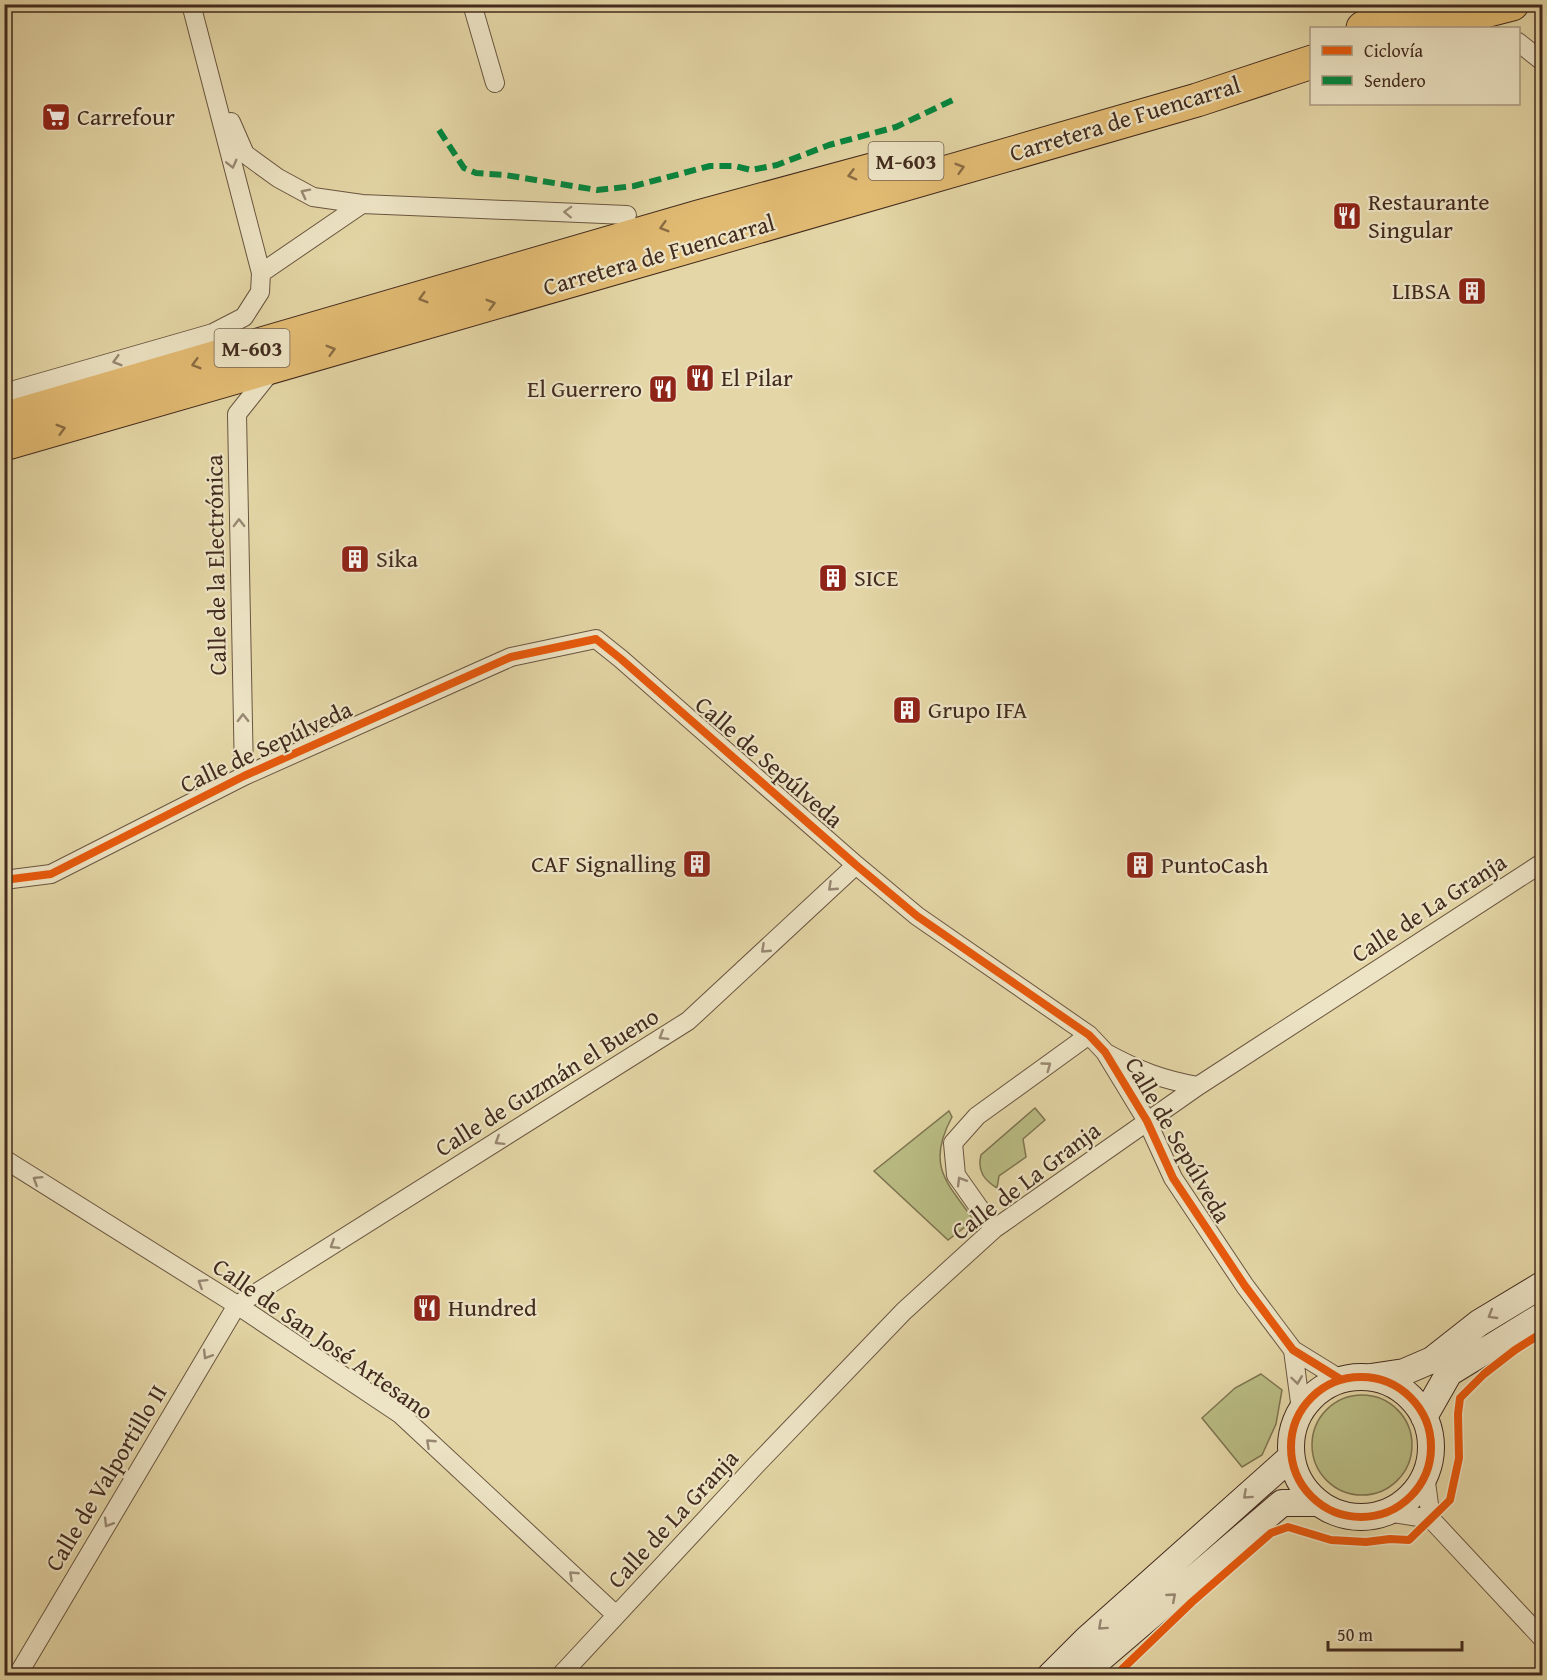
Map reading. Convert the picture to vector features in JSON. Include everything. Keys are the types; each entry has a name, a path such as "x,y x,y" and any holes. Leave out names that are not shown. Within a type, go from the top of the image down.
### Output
{"highway":[{"path":"1366,27 1447,4"},
{"path":"1423,27 1512,4"},
{"name":"Carretera de Fuencarral","path":"4,419 698,217 935,153 1310,43"},
{"name":"Carretera de Fuencarral","path":"4,444 1197,100 1310,62"},
{"path":"500,276 627,215"}],"street":[{"path":"4,393 213,333 244,317 260,292 261,273 190,4"},
{"path":"472,4 495,83"},
{"path":"1433,27 1461,27"},
{"path":"1520,44 1542,61"},
{"path":"207,66 244,154 278,178 313,197 362,204 627,215"},
{"path":"261,273 362,204"},
{"name":"Calle de la Electrónica","path":"244,776 237,414 275,367"},
{"name":"Calle de Sepúlveda","path":"4,880 51,874 244,776 511,657 596,639 917,916 1089,1035 1105,1052 1147,1121 1173,1178 1245,1286 1293,1350 1340,1379"},
{"name":"Calle de La Granja","path":"560,1676 756,1465 904,1311 994,1229 1198,1086 1542,863"},
{"name":"Calle de Guzmán el Bueno","path":"237,1305 688,1021 856,865"},
{"path":"994,1229 956,1175 953,1143 977,1116 1089,1035"},
{"name":"Calle de Sepúlveda","path":"1105,1052 1134,1068 1167,1081 1198,1086"},
{"name":"Calle de San José Artesano","path":"4,1159 237,1305 400,1414 616,1615"},
{"path":"1369,1377 1391,1384 1411,1398 1424,1417 1430,1436 1431,1456 1425,1475 1410,1497 1387,1512 1364,1517 1340,1514 1318,1503 1305,1490 1296,1474 1291,1456 1292,1432 1300,1410 1325,1386 1340,1379 1404,1372 1432,1360 1479,1323 1542,1285"},
{"name":"Calle de Valportillo II","path":"17,1676 237,1305"},
{"path":"1424,1417 1449,1373 1542,1316"},
{"path":"1293,1350 1300,1410"},
{"path":"1050,1676 1087,1639 1291,1456"},
{"path":"1425,1475 1431,1519 1542,1638"},
{"path":"1080,1676 1282,1503 1318,1503"},
{"path":"1387,1512 1431,1519"}],"green space":[{"path":"1035,1108 1045,1120 1023,1139 1026,1157 999,1176 997,1188 988,1182 981,1170 981,1155"},
{"path":"949,1111 952,1117 944,1134 940,1161 948,1183 974,1220 948,1240 874,1171"},
{"path":"1261,1374 1282,1390 1276,1424 1262,1455 1242,1467 1202,1418 1235,1388"},
{"path":"1362,1395 1381,1399 1397,1410 1408,1426 1412,1445 1408,1464 1397,1480 1381,1491 1362,1495 1343,1491 1327,1480 1316,1464 1312,1445 1316,1426 1327,1410 1343,1399"}],"marked path":[{"path":"439,130 464,168 476,173 505,175 597,190 634,186 710,166 735,166 751,170 777,165 829,145 896,127 955,99"}],"cycle path":[{"path":"4,880 51,874 244,776 511,657 596,639 917,916 1089,1035 1105,1052 1147,1121 1173,1178 1245,1286 1293,1350 1340,1379"},
{"path":"1115,1676 1192,1602 1271,1533 1288,1527 1331,1540 1366,1542 1390,1539 1409,1540 1450,1500 1459,1458 1460,1398 1484,1374 1542,1333"},
{"path":"1361,1377 1388,1382 1410,1398 1426,1420 1431,1447 1426,1474 1410,1496 1388,1512 1361,1517 1334,1512 1312,1496 1296,1474 1291,1447 1296,1420 1312,1398 1334,1382 1361,1377"}],"place":[{"name":"Carrefour","path":"56,117"},
{"name":"Restaurante Singular","path":"1347,216"},
{"name":"LIBSA","path":"1472,291"},
{"name":"El Pilar","path":"700,378"},
{"name":"El Guerrero","path":"663,389"},
{"name":"Sika","path":"355,559"},
{"name":"SICE","path":"833,578"},
{"name":"Grupo IFA","path":"907,710"},
{"name":"CAF Signalling","path":"697,864"},
{"name":"PuntoCash","path":"1140,865"},
{"name":"Hundred","path":"427,1308"}]}
